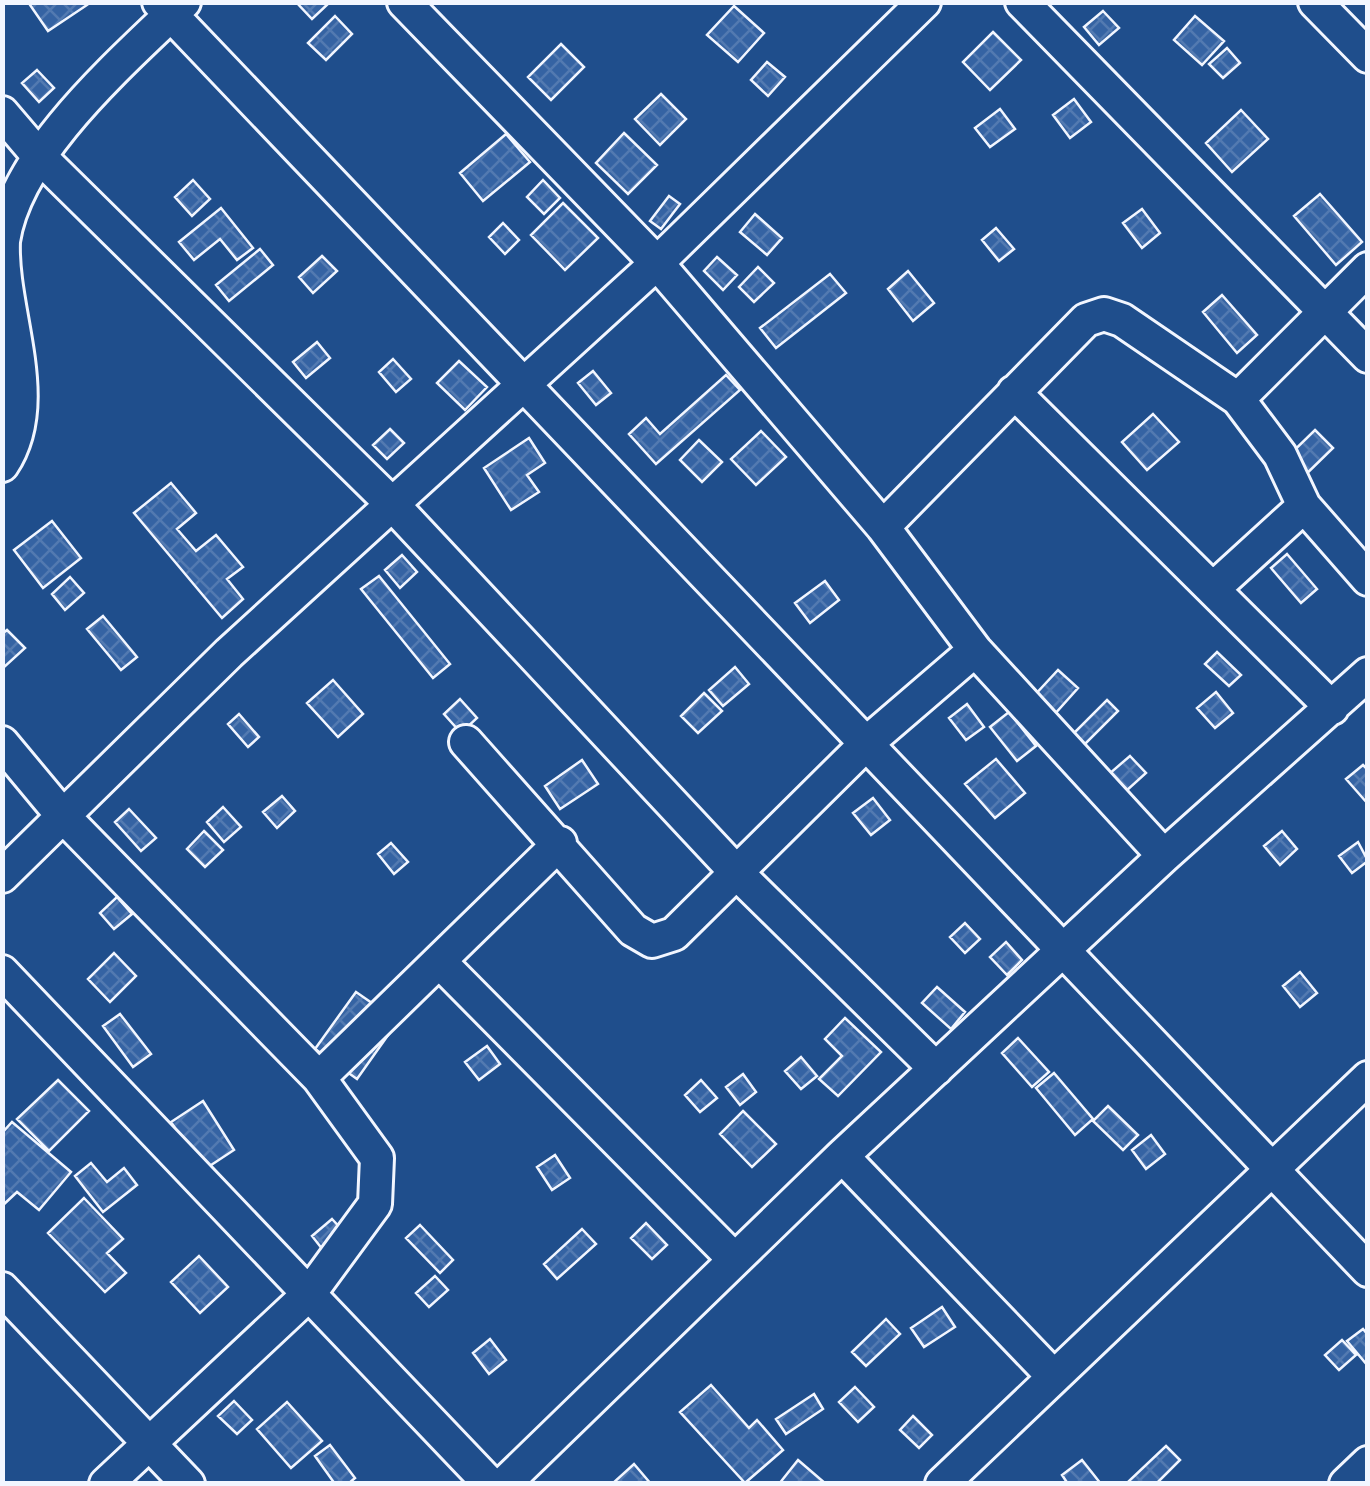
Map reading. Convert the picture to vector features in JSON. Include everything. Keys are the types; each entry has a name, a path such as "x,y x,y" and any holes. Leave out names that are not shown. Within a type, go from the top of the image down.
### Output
{"street":[{"path":"404,2 657,263 883,527 975,650 1164,856"},
{"path":"2,876 230,653 657,263 924,2"},
{"path":"1022,2 1368,356"},
{"path":"1315,2 1368,56"},
{"path":"2,464 16,445 20,402 5,317 3,243 14,198 38,154 171,7 1368,1270"},
{"path":"2,114 393,505 737,873 936,1069"},
{"path":"1238,399 1368,270"},
{"path":"883,527 1086,320 1104,314 1122,320 1238,399 1280,455 1304,506 1368,579"},
{"path":"1014,392 1332,708"},
{"path":"1213,589 1304,506"},
{"path":"466,742 560,843 633,930 652,941 674,934 868,742 975,650"},
{"path":"504,1484 842,1156 1164,856 1368,674"},
{"path":"2,744 62,815 319,1078 377,1158 380,1184 375,1204 309,1294 106,1484"},
{"path":"319,1078 560,843"},
{"path":"440,961 734,1259"},
{"path":"2,972 490,1484"},
{"path":"942,1484 1368,1078"},
{"path":"842,1156 1054,1376"},
{"path":"2,1288 188,1484"},
{"path":"1346,1484 1368,1463"}],"building":[{"path":"28,2 85,2 87,5 48,31"},
{"path":"296,2 329,2 329,3 312,19"},
{"path":"734,6 764,33 738,62 707,35"},
{"path":"1103,11 1119,28 1099,45 1084,27"},
{"path":"335,16 352,34 326,60 308,43"},
{"path":"1195,16 1224,41 1202,65 1174,40"},
{"path":"993,32 1021,60 990,90 963,62"},
{"path":"561,44 584,67 551,100 528,77"},
{"path":"1227,48 1240,63 1223,78 1209,64"},
{"path":"767,62 785,77 768,96 751,80"},
{"path":"37,70 54,88 39,102 22,83"},
{"path":"661,94 686,119 660,145 635,119"},
{"path":"1074,99 1091,122 1070,138 1053,115"},
{"path":"1000,109 1015,129 990,147 975,128"},
{"path":"1241,110 1268,139 1232,172 1206,143"},
{"path":"624,133 657,165 628,194 596,163"},
{"path":"506,134 530,162 483,201 460,173"},
{"path":"193,180 210,199 192,216 175,197"},
{"path":"543,180 560,198 544,214 527,197"},
{"path":"1320,194 1362,242 1336,265 1294,216"},
{"path":"669,196 680,204 661,229 650,221"},
{"path":"563,203 598,238 565,270 531,235"},
{"path":"221,208 253,248 237,260 220,239 194,260 179,242"},
{"path":"1142,209 1160,233 1142,248 1123,223"},
{"path":"755,214 782,238 767,255 740,232"},
{"path":"503,223 519,240 505,254 489,237"},
{"path":"996,228 1014,249 999,261 982,240"},
{"path":"260,249 273,265 229,301 216,285"},
{"path":"322,256 337,271 313,293 299,277"},
{"path":"717,257 737,275 723,290 704,271"},
{"path":"758,267 774,283 754,302 739,287"},
{"path":"908,271 934,303 913,321 888,289"},
{"path":"830,274 846,293 776,348 760,328"},
{"path":"1222,295 1257,335 1237,353 1203,312"},
{"path":"317,342 330,358 306,378 293,362"},
{"path":"393,359 411,379 396,392 379,372"},
{"path":"459,361 487,387 465,410 437,383"},
{"path":"593,371 611,393 596,405 578,383"},
{"path":"726,375 740,390 656,464 629,434 646,418 660,434"},
{"path":"1153,414 1179,442 1147,470 1122,442"},
{"path":"390,429 404,443 387,459 373,445"},
{"path":"1315,430 1333,448 1294,486 1276,468"},
{"path":"761,431 786,457 756,485 731,459"},
{"path":"529,438 545,463 527,475 539,492 511,510 484,468"},
{"path":"699,440 722,462 702,482 680,460"},
{"path":"171,483 196,513 177,529 196,551 216,535 243,567 227,579 243,599 222,618 134,513"},
{"path":"52,521 81,558 43,588 14,550"},
{"path":"1287,554 1317,589 1301,603 1271,568"},
{"path":"402,555 417,572 400,588 385,570"},
{"path":"379,576 450,664 433,678 361,589"},
{"path":"70,577 84,593 65,610 52,594"},
{"path":"825,581 839,600 810,623 795,603"},
{"path":"103,616 137,657 121,670 87,629"},
{"path":"7,630 25,648 2,669 2,634"},
{"path":"1217,652 1241,675 1229,686 1205,664"},
{"path":"735,667 749,684 723,706 709,690"},
{"path":"1058,670 1078,688 1053,716 1033,697"},
{"path":"333,680 363,714 338,737 307,703"},
{"path":"1216,692 1233,713 1215,728 1197,708"},
{"path":"704,693 722,711 698,733 681,716"},
{"path":"460,699 477,718 461,733 444,714"},
{"path":"1107,700 1118,711 1084,745 1073,734"},
{"path":"967,704 984,727 966,740 949,718"},
{"path":"1009,712 1036,746 1017,761 990,727"},
{"path":"239,714 259,737 248,747 228,724"},
{"path":"1130,756 1146,773 1125,792 1109,774"},
{"path":"996,759 1025,793 995,818 965,784"},
{"path":"582,760 598,784 560,809 545,786"},
{"path":"1363,765 1368,770 1368,804 1346,779"},
{"path":"282,796 295,811 277,828 263,812"},
{"path":"873,798 890,820 871,835 853,813"},
{"path":"223,807 241,827 224,842 207,822"},
{"path":"129,809 156,838 141,851 115,822"},
{"path":"204,831 223,850 205,867 187,849"},
{"path":"1282,831 1297,849 1280,865 1264,846"},
{"path":"1358,842 1368,861 1352,873 1339,856"},
{"path":"391,843 408,862 394,874 378,854"},
{"path":"117,897 132,914 114,929 100,913"},
{"path":"965,923 980,939 965,953 950,937"},
{"path":"1006,942 1022,960 1007,975 990,957"},
{"path":"114,953 136,976 110,1002 88,979"},
{"path":"1300,972 1317,993 1300,1007 1283,986"},
{"path":"937,987 965,1012 951,1029 922,1003"},
{"path":"356,992 398,1021 357,1079 315,1049"},
{"path":"120,1014 151,1054 133,1067 103,1026"},
{"path":"845,1018 881,1052 838,1096 819,1079 842,1056 825,1039"},
{"path":"1018,1038 1049,1072 1032,1087 1002,1053"},
{"path":"487,1046 500,1064 479,1080 465,1062"},
{"path":"801,1057 817,1076 801,1089 785,1071"},
{"path":"1054,1073 1093,1119 1075,1135 1036,1088"},
{"path":"743,1074 756,1092 740,1105 726,1087"},
{"path":"58,1080 89,1111 49,1151 17,1119"},
{"path":"701,1080 717,1098 700,1112 685,1095"},
{"path":"203,1101 234,1150 202,1171 171,1122"},
{"path":"1108,1106 1138,1135 1123,1150 1093,1121"},
{"path":"743,1111 776,1144 752,1167 720,1134"},
{"path":"12,1122 71,1172 39,1210 17,1192 2,1206 2,1133"},
{"path":"1151,1135 1165,1154 1146,1169 1132,1150"},
{"path":"555,1155 570,1178 552,1190 537,1167"},
{"path":"91,1163 107,1182 124,1168 137,1185 103,1212 75,1176"},
{"path":"84,1198 123,1239 107,1253 126,1273 105,1292 48,1233"},
{"path":"332,1219 344,1232 323,1250 312,1236"},
{"path":"646,1223 667,1245 652,1259 631,1238"},
{"path":"420,1225 453,1260 440,1273 406,1238"},
{"path":"582,1229 596,1244 557,1279 544,1264"},
{"path":"199,1256 228,1287 200,1313 171,1282"},
{"path":"435,1276 448,1290 429,1307 416,1293"},
{"path":"942,1307 955,1327 924,1347 911,1328"},
{"path":"886,1319 900,1334 866,1366 852,1352"},
{"path":"1363,1329 1368,1335 1368,1366 1347,1341"},
{"path":"490,1339 506,1360 489,1374 473,1353"},
{"path":"1342,1340 1356,1355 1339,1370 1325,1355"},
{"path":"711,1385 749,1428 757,1420 783,1450 745,1483 680,1412"},
{"path":"855,1387 874,1407 858,1422 839,1402"},
{"path":"814,1394 823,1409 786,1434 776,1419"},
{"path":"234,1401 252,1420 237,1434 218,1416"},
{"path":"287,1402 322,1441 291,1468 257,1429"},
{"path":"913,1416 932,1435 919,1448 900,1430"},
{"path":"330,1445 355,1478 348,1484 335,1484 315,1456"},
{"path":"1166,1446 1180,1460 1156,1484 1132,1484 1129,1481"},
{"path":"798,1460 826,1484 779,1484"},
{"path":"1082,1460 1101,1484 1068,1484 1062,1475"},
{"path":"634,1464 651,1484 612,1484"}]}
